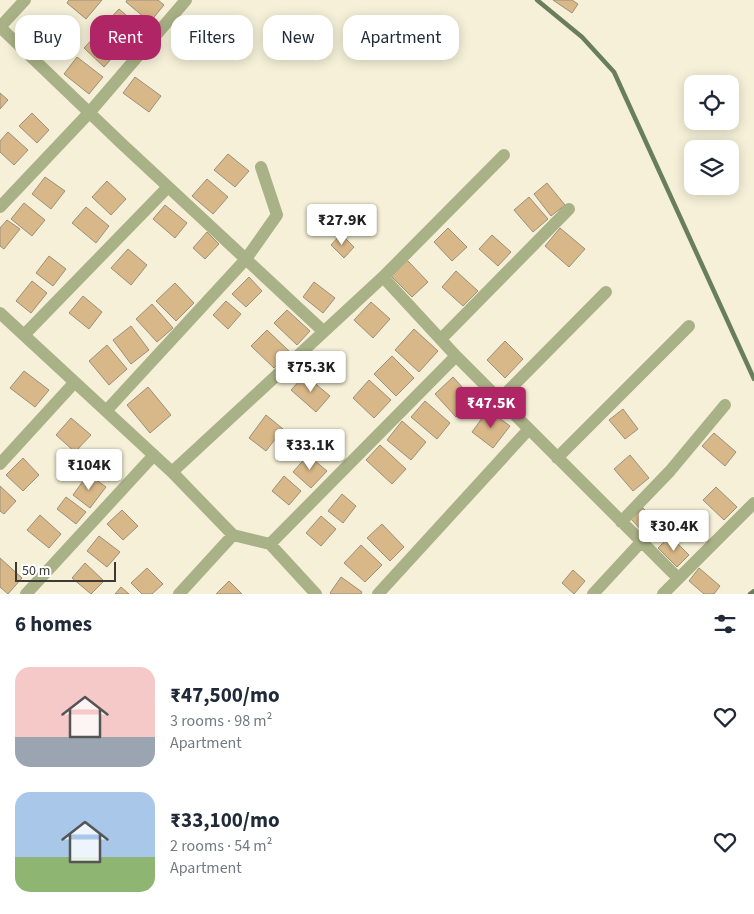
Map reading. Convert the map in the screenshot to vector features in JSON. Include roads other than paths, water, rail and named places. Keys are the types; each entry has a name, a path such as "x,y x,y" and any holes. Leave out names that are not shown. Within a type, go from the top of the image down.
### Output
{"street":[{"path":"25,0 0,27 89,113 323,331"},
{"path":"0,207 89,113 186,0"},
{"path":"172,472 383,277 504,155"},
{"path":"106,411 246,259 277,215 261,167"},
{"path":"24,335 168,186"},
{"path":"441,339 569,209"},
{"path":"383,277 456,356 678,578"},
{"path":"500,399 606,292"},
{"path":"0,313 172,472 233,535 270,544 316,594"},
{"path":"557,458 689,326"},
{"path":"270,544 456,356"},
{"path":"0,464 74,382"},
{"path":"621,522 670,471 725,405"},
{"path":"378,594 528,429"},
{"path":"26,594 154,455"},
{"path":"663,594 754,503"},
{"path":"179,594 233,535"},
{"path":"593,594 642,541"}],"waterway":[{"path":"537,0 582,37 614,72 754,379"},
{"path":"750,594 754,591"}]}
